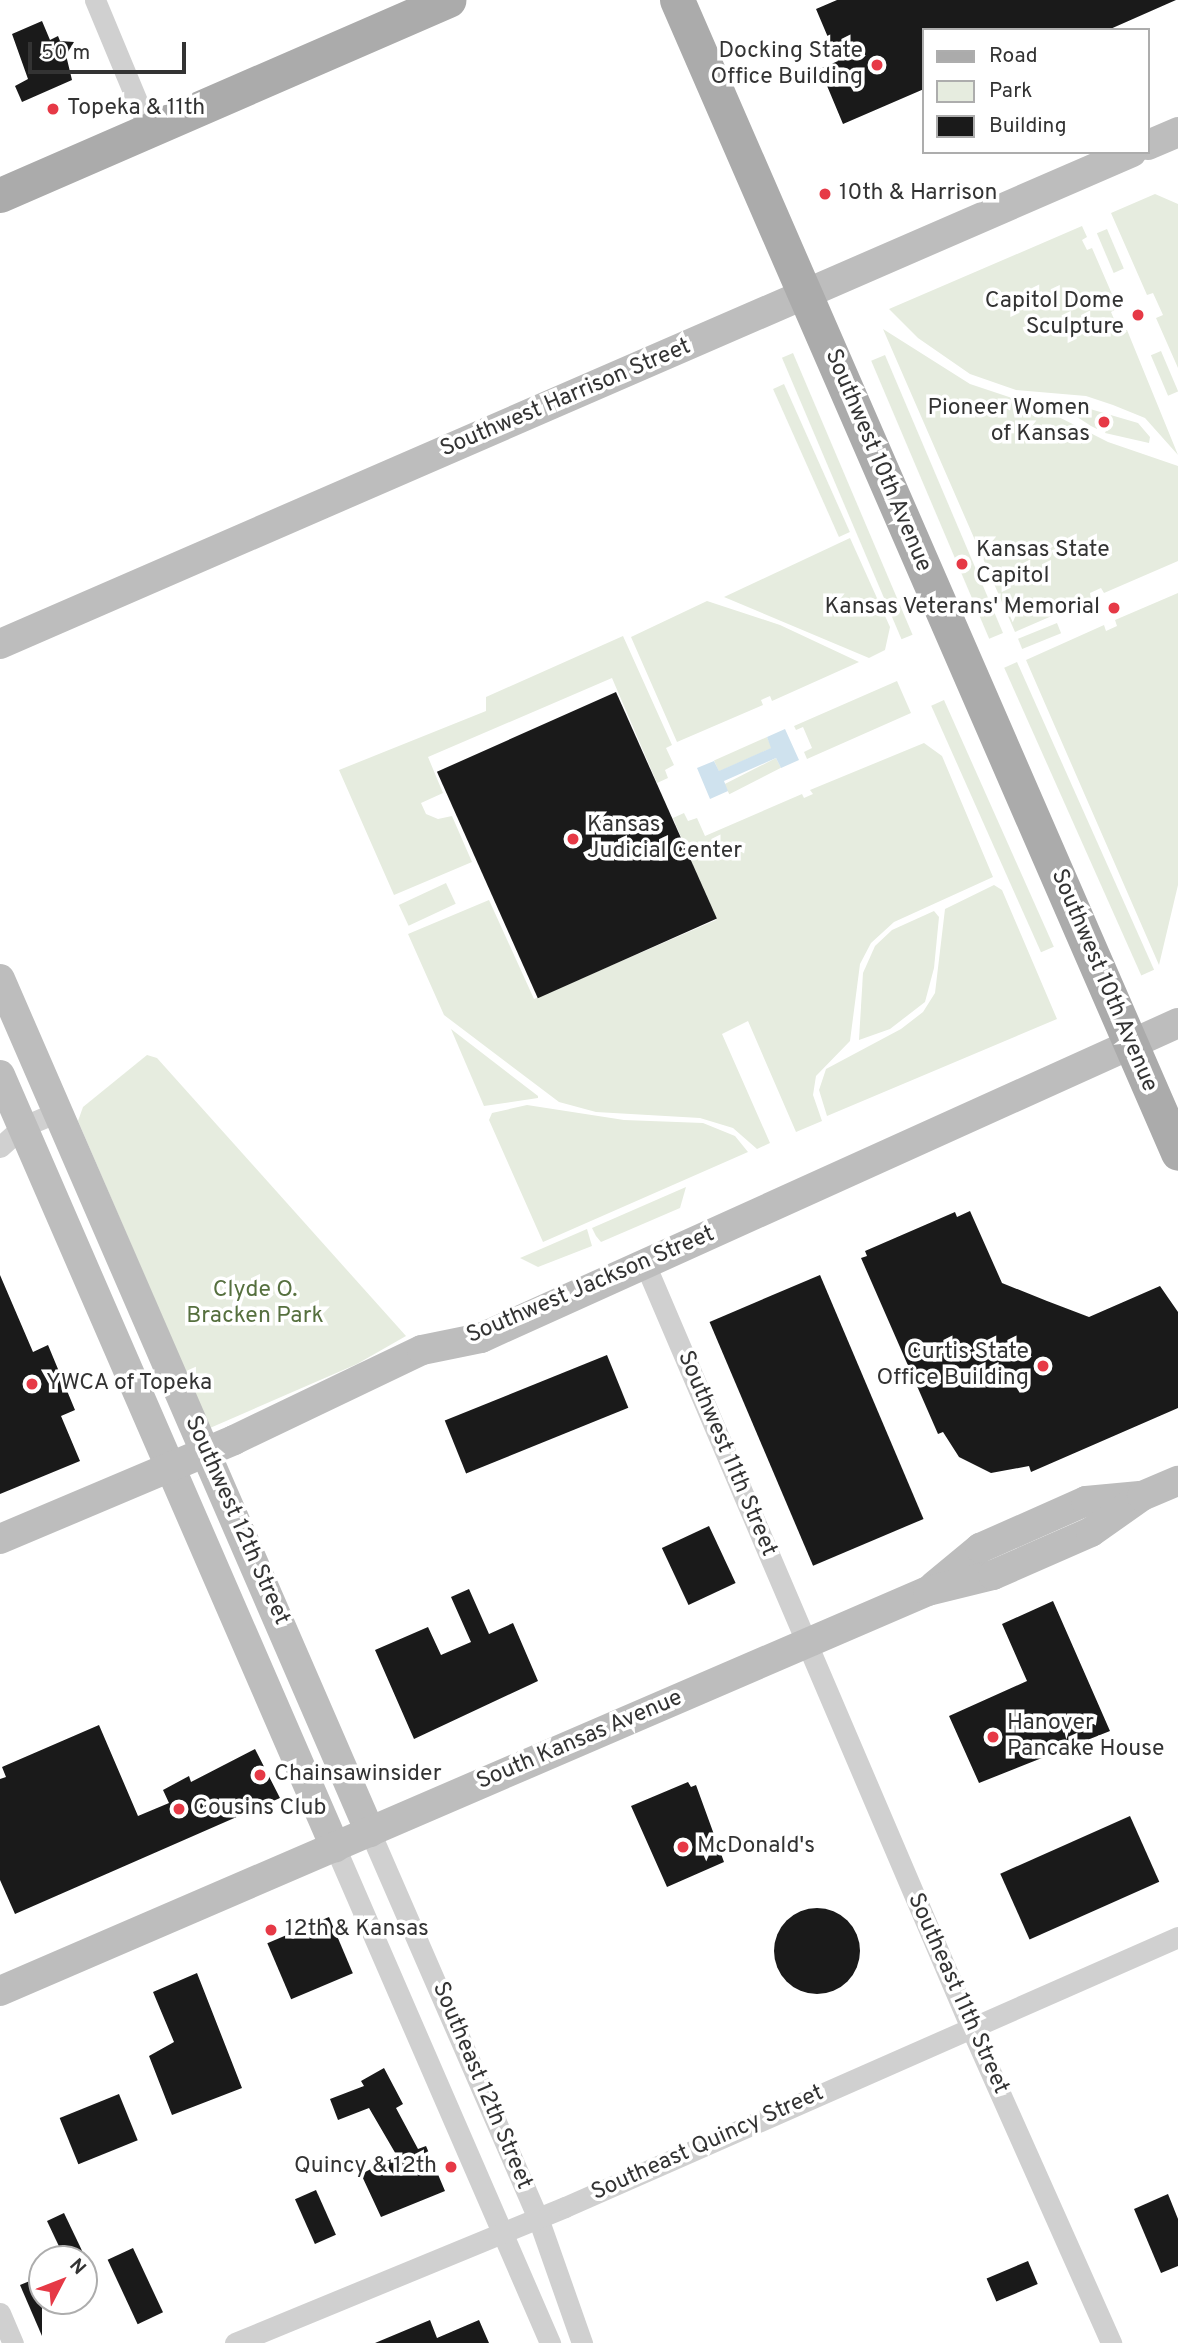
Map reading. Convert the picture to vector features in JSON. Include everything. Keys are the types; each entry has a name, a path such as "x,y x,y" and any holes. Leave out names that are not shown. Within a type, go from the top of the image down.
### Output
{"main road":[{"path":"0,195 448,0"},
{"name":"Southwest 10th Avenue","path":"677,0 1178,1153"},
{"path":"1150,144 1178,132"},
{"name":"Southwest Harrison Street","path":"0,644 1127,154"},
{"name":"Southwest 12th Street","path":"0,979 370,1832"},
{"name":"Southwest Jackson Street","path":"0,1539 206,1452 422,1350 481,1338 1178,1023"},
{"name":"Southwest 12th Street","path":"0,1076 335,1847"},
{"name":"South Kansas Avenue","path":"0,1991 928,1591 993,1575 1091,1532 1142,1496 1178,1481"}],"street":[{"path":"95,0 149,131"},
{"path":"0,1147 22,1127 58,1112"},
{"name":"Southwest 11th Street","path":"645,1264 807,1644"},
{"name":"Southeast 11th Street","path":"807,1644 971,2028 1111,2343"},
{"name":"Southeast 12th Street","path":"370,1832 538,2218 582,2343"},
{"name":"Southeast 12th Street","path":"335,1847 550,2343"},
{"name":"Southeast Quincy Street","path":"235,2343 538,2218 1178,1937"},
{"path":"0,2314 13,2343"}],"green space":[{"path":"1155,194 1178,204 1178,368 1156,318 1163,315 1153,293 1147,295 1111,213"},
{"path":"1082,226 1087,237 1082,240 1087,250 1092,248 1118,308 1111,312 1120,333 1127,330 1178,455 1145,418 1113,405 1086,396 1016,390 970,374 918,338 889,309"},
{"path":"1107,229 1124,269 1114,273 1097,233"},
{"path":"883,329 970,384 1039,407 1108,442 1178,466 1178,561 1104,593 1101,588 1090,593 1091,599 1015,632"},
{"path":"1161,351 1178,391 1168,396 1151,355"},
{"path":"793,353 913,635 902,639 782,358"},
{"path":"885,355 1003,633 989,639 871,361"},
{"path":"784,384 850,532 839,537 773,389"},
{"path":"1073,404 1138,423 1150,437 1149,443 1105,433 1110,421 1102,417 1097,429 1091,426 1068,411 1067,405"},
{"path":"850,538 890,627 885,650 869,658 724,597"},
{"path":"1178,593 1178,885 1159,965 1026,660 1104,625 1106,631 1117,626 1115,620"},
{"path":"707,601 780,625 859,662 772,701 770,696 761,700 763,705 677,742 631,637"},
{"path":"1057,623 1061,633 1022,649 1018,639"},
{"path":"623,636 672,745 666,748 674,765 665,770 668,778 657,783 612,678 428,757 443,793 421,803 426,814 438,819 452,816 472,862 394,895 339,770 486,711 486,697"},
{"path":"1017,662 1154,970 1141,976 1004,668"},
{"path":"897,681 911,713 807,759 804,752 812,748 803,727 796,730 794,726"},
{"path":"944,700 1054,947 1041,952 931,706"},
{"path":"767,737 772,748 719,772 714,761"},
{"path":"924,743 942,756 993,877 894,922 871,943 860,964 850,1041 816,1076 813,1095 822,1121 796,1132 748,1021 722,1034 770,1143 757,1149 733,1128 700,1118 596,1112 559,1102 444,1015 408,934 489,900 534,999 716,920 673,818 684,813 688,821 697,818 705,836 802,794 804,798 813,794 810,790"},
{"path":"776,758 781,768 729,794 724,784"},
{"path":"446,883 456,904 409,926 399,905"},
{"path":"994,885 1002,890 1057,1019 827,1116 819,1090 826,1069 901,1029 923,1012 935,993 945,909"},
{"path":"934,911 939,917 934,968 925,1002 890,1029 859,1040 863,973 875,946 892,930"},
{"path":"451,1029 538,1096 538,1098 484,1106"},
{"name":"Clyde O. Bracken Park","path":"147,1055 157,1058 406,1336 357,1364 210,1428 78,1121 83,1107"},
{"path":"527,1105 624,1120 703,1123 735,1136 748,1152 543,1242 489,1120 492,1113"},
{"path":"686,1187 680,1208 601,1242 592,1228"},
{"path":"587,1229 592,1246 538,1267 520,1258"}],"water":[{"path":"785,729 799,760 781,768 776,758 724,781 728,791 710,799 697,768 714,761 719,771 771,748 767,737"}],"building":[{"name":"Docking State Office Building","path":"837,0 1176,0 1113,28 922,28 922,90 843,124 820,69 838,61 816,9"},
{"path":"42,21 50,40 58,36 60,41 74,42 66,55 72,80 22,102 15,86 28,79 12,34"},
{"name":"Kansas Judicial Center","path":"616,692 717,919 538,998 437,772"},
{"name":"Curtis State Office Building","path":"970,1211 1002,1283 1047,1301 1089,1317 1160,1286 1178,1312 1178,1408 1031,1472 1029,1466 991,1473 959,1457 943,1432 938,1434 861,1258 867,1256 865,1251 955,1212 957,1217"},
{"name":"YWCA of Topeka","path":"0,1275 33,1352 48,1345 75,1410 61,1416 80,1461 0,1494"},
{"path":"820,1275 924,1519 813,1566 710,1322"},
{"path":"607,1355 628,1408 466,1473 445,1421"},
{"path":"709,1526 736,1583 688,1605 662,1548"},
{"path":"469,1589 489,1634 513,1623 538,1681 414,1739 375,1650 428,1627 441,1655 471,1642 451,1597"},
{"path":"1053,1601 1110,1731 979,1783 949,1716 1027,1681 1002,1624"},
{"path":"99,1725 138,1816 169,1803 163,1790 189,1776 191,1782 255,1749 280,1798 15,1914 0,1880 0,1779 6,1777 2,1767"},
{"name":"McDonald's","path":"688,1782 691,1787 696,1785 724,1862 667,1887 631,1806"},
{"path":"1130,1816 1159,1882 1030,1940 1000,1874"},
{"path":"817,1908 841,1915 853,1927 860,1951 853,1975 841,1987 817,1994 793,1987 781,1975 774,1951 781,1927 793,1915"},
{"path":"329,1917 353,1973 291,1999 267,1943"},
{"path":"197,1973 242,2088 172,2115 149,2056 174,2042 153,1992"},
{"path":"384,2068 403,2104 396,2108 418,2149 426,2146 445,2191 381,2217 361,2174 397,2156 369,2108 338,2120 330,2099 364,2086 361,2081"},
{"path":"119,2094 138,2140 78,2164 60,2118"},
{"path":"316,2190 336,2235 315,2244 295,2199"},
{"path":"1168,2194 1178,2219 1178,2266 1161,2273 1134,2209"},
{"path":"64,2213 79,2245 58,2245 47,2221"},
{"path":"133,2248 163,2312 138,2324 108,2260"},
{"path":"1028,2261 1038,2284 996,2302 987,2279"},
{"path":"28,2282 28,2304 20,2285"},
{"path":"33,2315 42,2315 42,2336"},
{"path":"430,2320 437,2338 479,2320 489,2343 375,2343"}],"place":[{"name":"Docking State Office Building","path":"877,65"},
{"name":"Topeka & 11th","path":"53,109"},
{"name":"10th & Harrison","path":"825,194"},
{"name":"Capitol Dome Sculpture","path":"1138,315"},
{"name":"Pioneer Women of Kansas","path":"1104,422"},
{"name":"Kansas State Capitol","path":"962,564"},
{"name":"Kansas Veterans' Memorial","path":"1114,608"},
{"name":"Kansas Judicial Center","path":"573,839"},
{"name":"Curtis State Office Building","path":"1043,1366"},
{"name":"YWCA of Topeka","path":"32,1384"},
{"name":"Hanover Pancake House","path":"993,1737"},
{"name":"Chainsawinsider","path":"260,1775"},
{"name":"Cousins Club","path":"179,1809"},
{"name":"McDonald's","path":"683,1847"},
{"name":"12th & Kansas","path":"271,1930"},
{"name":"Quincy & 12th","path":"451,2167"}]}
